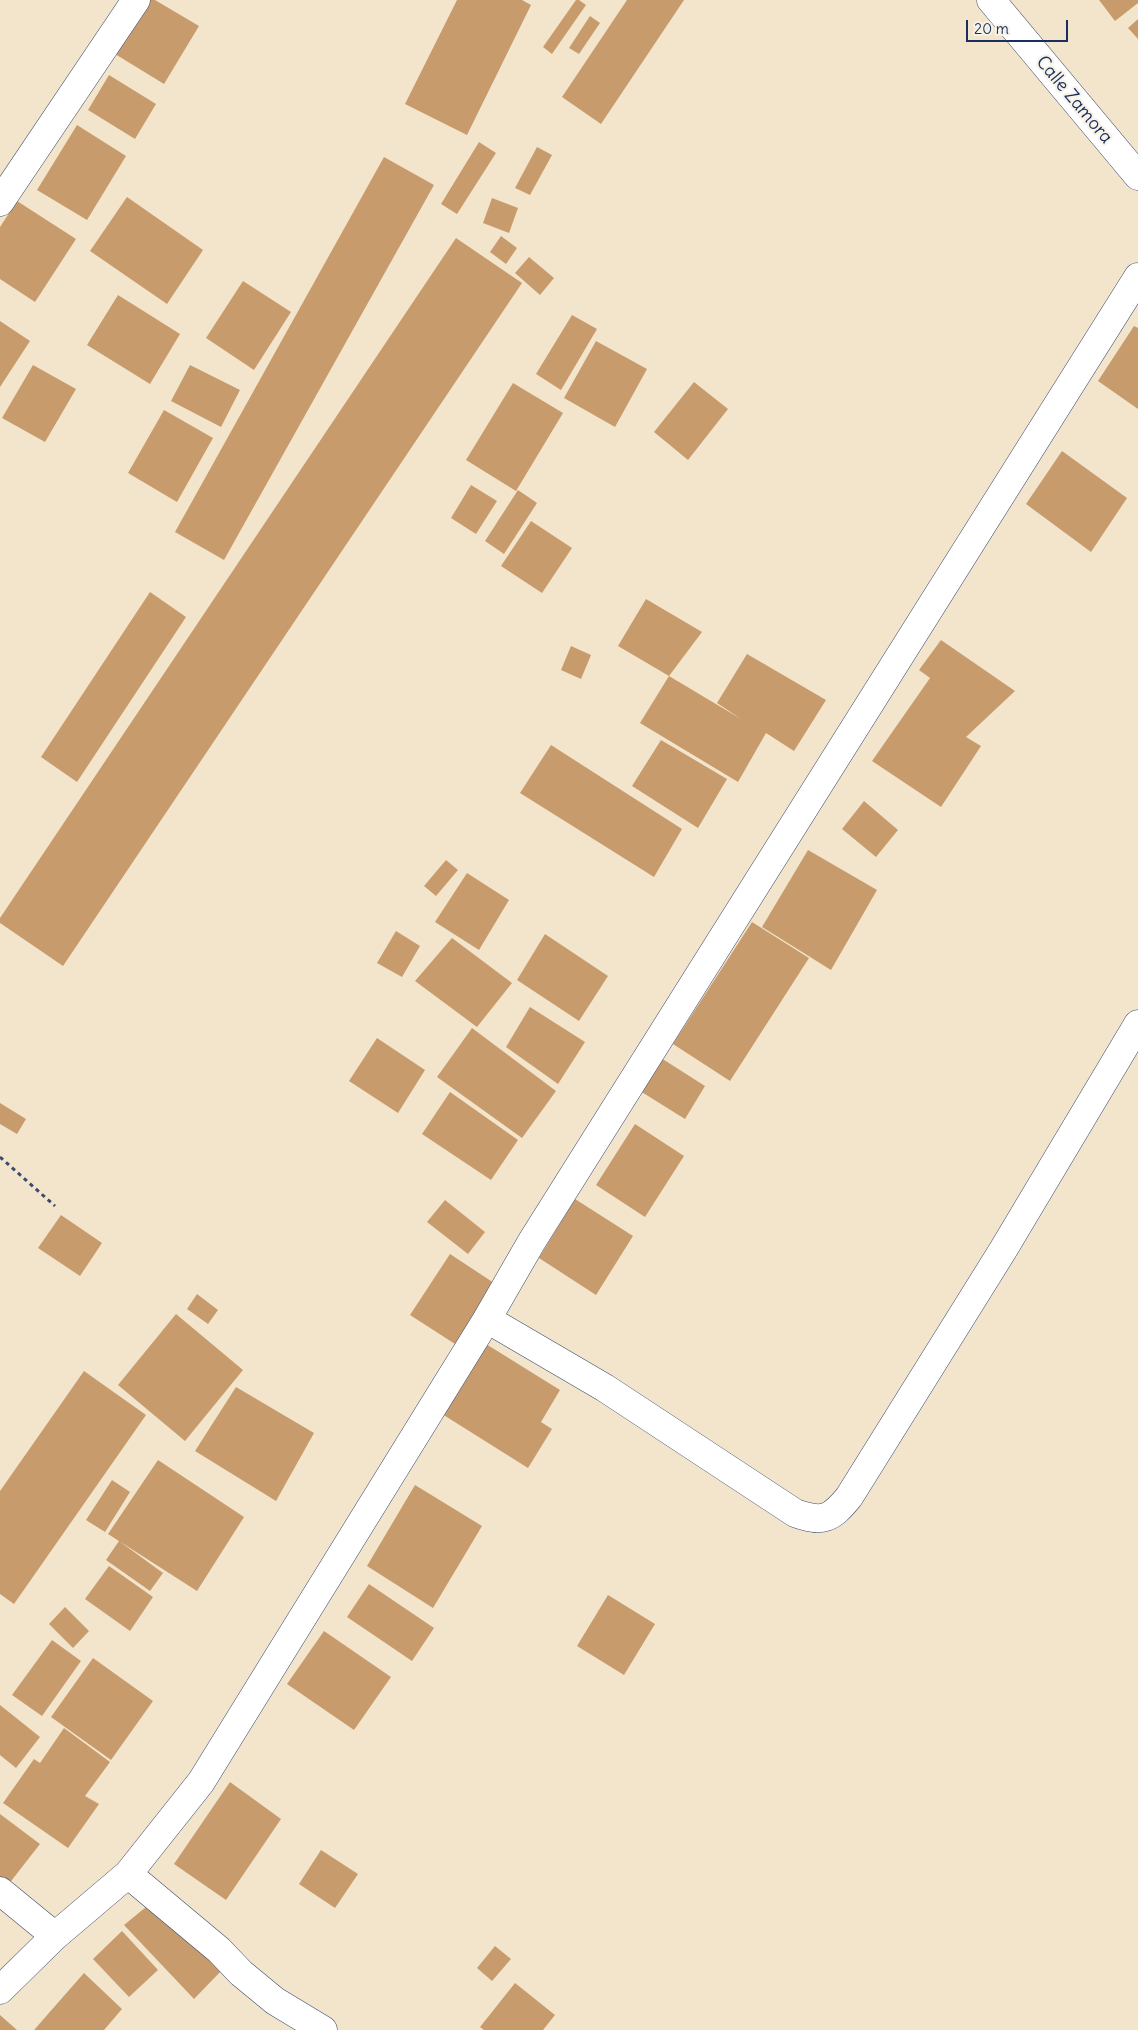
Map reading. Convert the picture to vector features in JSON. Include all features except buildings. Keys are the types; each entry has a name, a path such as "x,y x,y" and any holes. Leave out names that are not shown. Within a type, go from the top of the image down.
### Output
{"street":[{"path":"0,202 136,0"},
{"name":"Calle Zamora","path":"991,0 1138,176"},
{"path":"0,1990 55,1936 128,1874 201,1782 487,1319 532,1241 1138,277"},
{"path":"487,1319 605,1388 795,1513 812,1519 835,1513 849,1497 1003,1250 1138,1024"},
{"path":"128,1874 275,2001 323,2030"},
{"path":"0,1891 55,1936"}],"path":[{"path":"0,1157 55,1206"}]}
